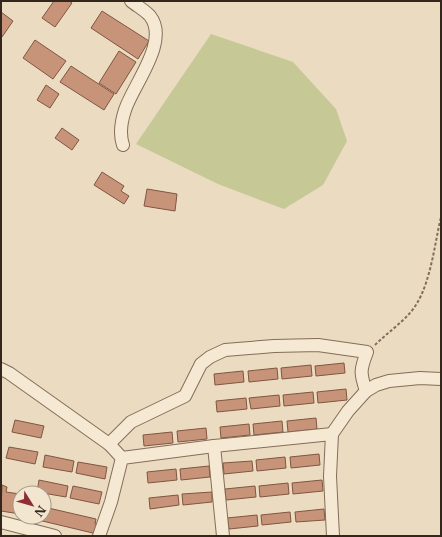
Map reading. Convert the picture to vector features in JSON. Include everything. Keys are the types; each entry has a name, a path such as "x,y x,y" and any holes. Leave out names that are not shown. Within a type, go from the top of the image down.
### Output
{"street":[{"path":"123,146 120,135 125,108 155,47 155,29 151,17 131,1"},
{"path":"109,444 131,422 185,396 200,364 210,356 225,350 274,346 318,345 367,352 362,365 361,375 366,391"},
{"path":"1,369 9,373 109,444 122,458"},
{"path":"332,536 330,476 332,434 348,411 366,391 376,385 389,381 420,378 441,379"},
{"path":"122,458 214,446 332,434"},
{"path":"214,446 223,536"},
{"path":"99,536 111,502 122,458"},
{"path":"1,522 35,534 55,536"}],"path":[{"path":"367,352 410,313 421,297 429,273 441,218"}],"green space":[{"path":"211,34 293,62 336,109 347,141 323,185 284,209 218,184 136,144"}],"building":[{"path":"54,1 69,1 72,3 55,27 42,18"},
{"path":"102,11 149,41 138,59 91,28"},
{"path":"1,12 13,21 2,37 1,36"},
{"path":"35,40 66,61 53,79 23,58"},
{"path":"119,51 136,62 116,94 99,83"},
{"path":"71,66 114,94 104,110 60,82"},
{"path":"46,85 59,94 50,108 37,100"},
{"path":"62,128 79,140 72,150 55,138"},
{"path":"102,172 124,186 121,191 129,196 124,204 94,185"},
{"path":"147,189 177,194 175,211 144,206"},
{"path":"344,363 345,373 316,376 315,366"},
{"path":"311,365 312,376 282,379 281,368"},
{"path":"277,368 278,379 249,382 248,371"},
{"path":"243,371 244,382 215,385 214,374"},
{"path":"346,389 347,400 318,403 317,392"},
{"path":"313,392 314,403 284,406 283,395"},
{"path":"279,395 280,406 251,409 249,398"},
{"path":"246,398 247,409 217,412 216,401"},
{"path":"316,418 317,429 288,432 287,421"},
{"path":"15,420 44,426 41,438 12,432"},
{"path":"282,421 283,432 254,435 253,424"},
{"path":"249,424 250,435 221,438 220,427"},
{"path":"206,428 207,439 178,442 177,431"},
{"path":"172,432 173,443 144,446 143,435"},
{"path":"9,447 38,452 35,464 6,458"},
{"path":"319,454 320,465 291,468 290,457"},
{"path":"45,455 74,461 72,472 43,467"},
{"path":"285,457 286,468 257,471 256,460"},
{"path":"252,461 253,471 224,474 223,463"},
{"path":"78,462 107,467 105,479 76,473"},
{"path":"209,466 210,477 181,480 180,469"},
{"path":"176,469 177,480 148,483 147,472"},
{"path":"39,480 68,486 66,497 52,495 52,485 38,485"},
{"path":"322,480 323,491 293,494 292,483"},
{"path":"288,483 289,494 260,497 259,486"},
{"path":"2,485 7,487 6,492 12,493 12,513 1,511"},
{"path":"73,486 102,492 99,504 70,498"},
{"path":"255,486 256,497 226,500 225,489"},
{"path":"212,492 212,502 183,505 182,494"},
{"path":"178,495 179,505 150,509 149,498"},
{"path":"52,509 96,519 95,524 99,525 97,534 52,523"},
{"path":"324,509 325,520 296,522 295,512"},
{"path":"290,512 291,522 262,525 261,515"},
{"path":"257,515 258,526 229,529 227,518"}]}
